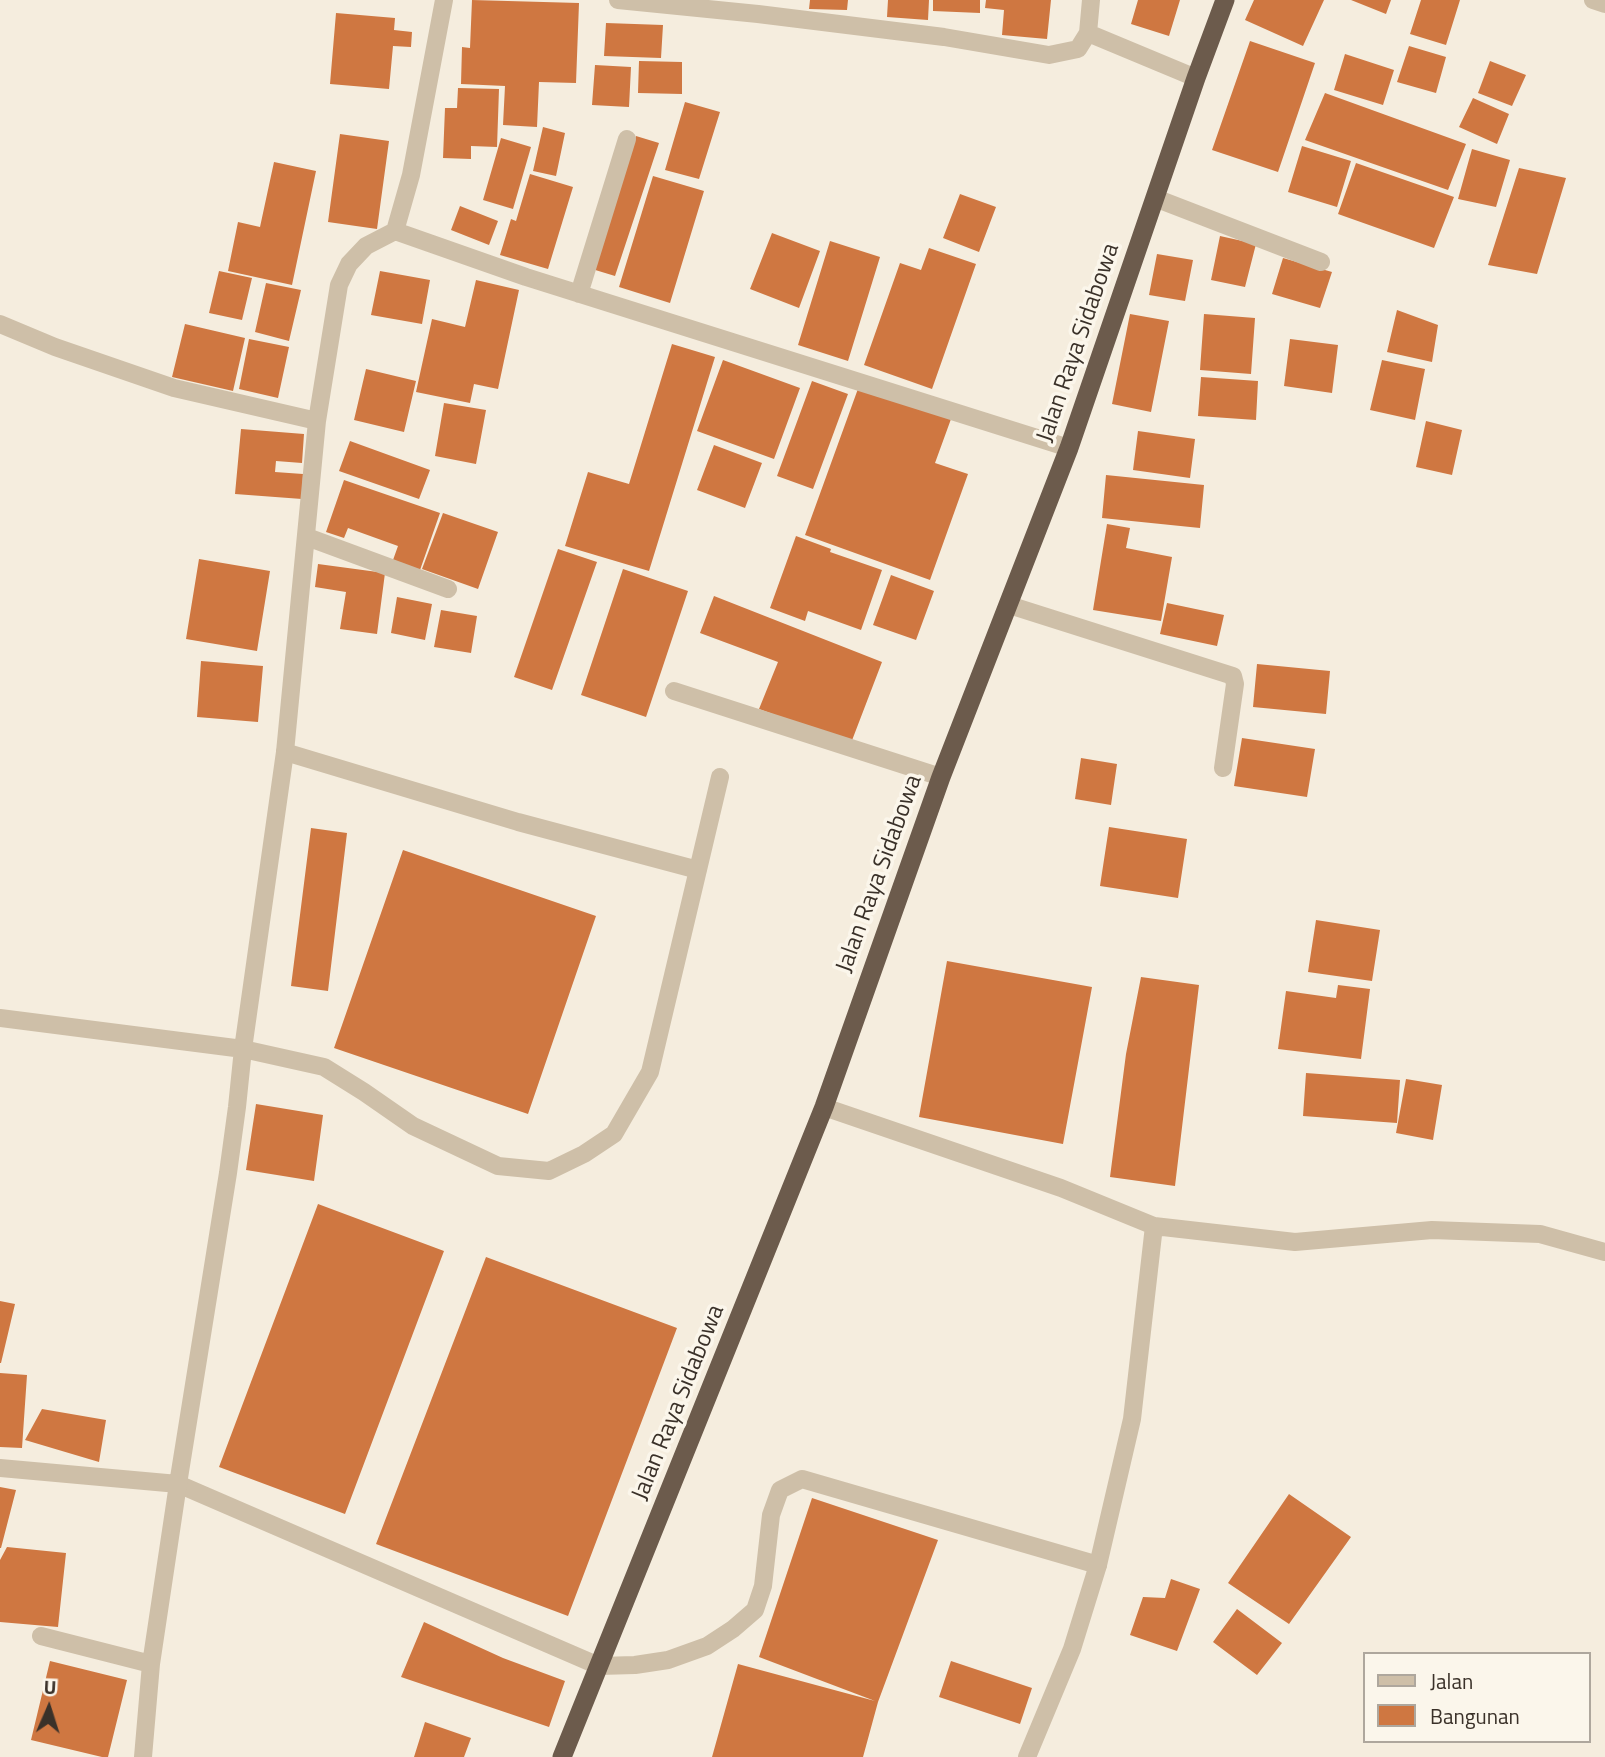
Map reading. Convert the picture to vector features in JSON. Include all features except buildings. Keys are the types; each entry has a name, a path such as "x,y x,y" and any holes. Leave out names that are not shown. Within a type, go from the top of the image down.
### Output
{"highway":[{"name":"Jalan Raya Sidabowa","path":"562,1757 824,1107 941,777 1069,448 1225,0"}],"street":[{"path":"144,1757 151,1664 228,1172 285,752 317,421 339,285 349,264 366,246 395,230 411,175 444,0"},
{"path":"618,0 944,37 1049,55 1078,49 1088,33 1091,0"},
{"path":"1593,0 1605,4"},
{"path":"1088,33 1196,78"},
{"path":"579,294 626,139"},
{"path":"1155,198 1321,262"},
{"path":"395,230 526,277 1069,448"},
{"path":"0,324 55,347 174,388 317,421"},
{"path":"307,537 448,589"},
{"path":"1009,605 1233,677 1235,684 1223,768"},
{"path":"674,691 941,777"},
{"path":"285,752 518,822 698,870"},
{"path":"0,1018 243,1049 324,1067 413,1126 498,1166 549,1171 584,1154 614,1134 650,1072 720,777"},
{"path":"824,1107 1061,1188 1154,1226 1295,1242 1432,1230 1540,1234 1605,1252"},
{"path":"1027,1757 1072,1649 1098,1565 1132,1419 1154,1226"},
{"path":"0,1468 178,1484 599,1666 635,1665 668,1660 707,1646 755,1610 764,1586 771,1515 780,1490 802,1479 1098,1565"},
{"path":"41,1636 151,1664"}]}
